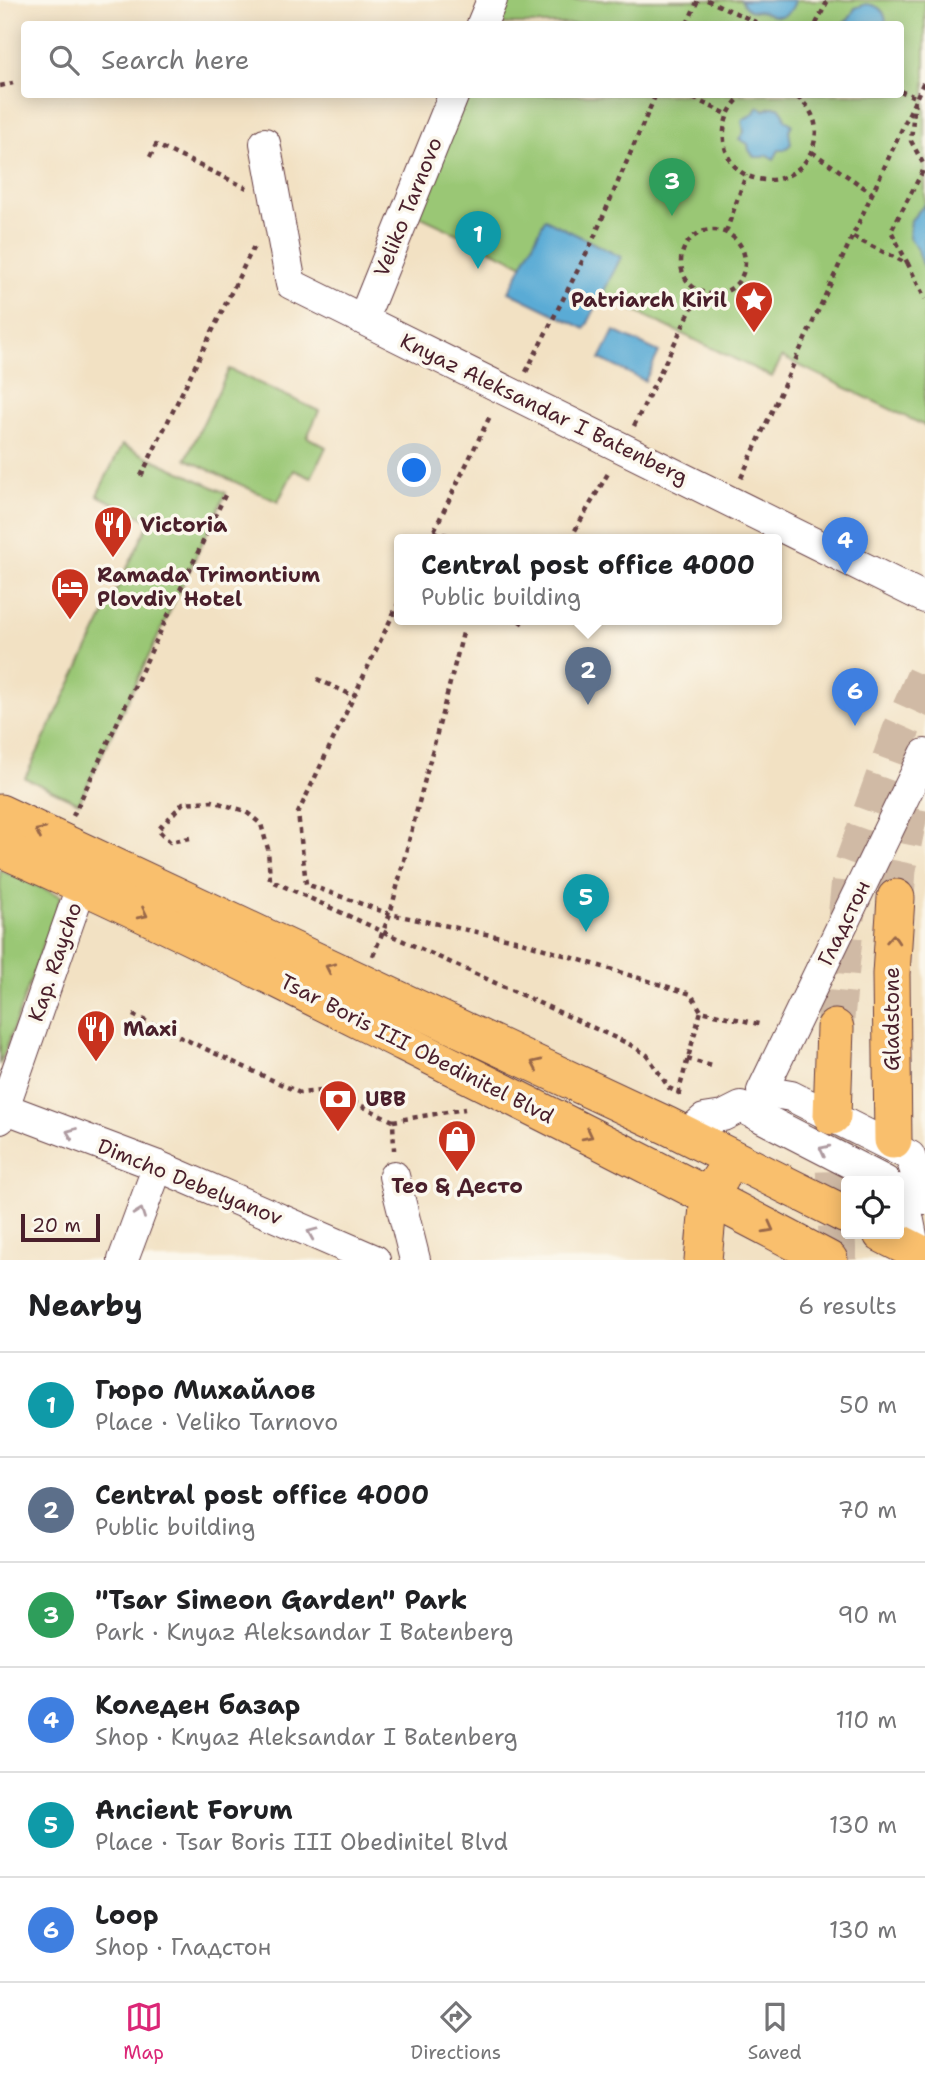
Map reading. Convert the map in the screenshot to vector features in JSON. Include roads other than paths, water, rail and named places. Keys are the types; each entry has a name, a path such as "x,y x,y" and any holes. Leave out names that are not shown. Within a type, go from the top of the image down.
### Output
{"main road":[{"name":"Tsar Boris III Obedinitel Blvd","path":"0,813 752,1167"},
{"name":"Tsar Boris III Obedinitel Blvd","path":"0,848 213,947 709,1196 828,1260"},
{"name":"Gladstone","path":"892,1140 891,974 896,898"},
{"path":"832,1116 835,1028"},
{"path":"702,1260 709,1196 721,1177 752,1167 841,1212"},
{"path":"892,1239 920,1253"}],"street":[{"path":"483,21 492,0"},
{"name":"Veliko Tarnovo","path":"363,319 452,98"},
{"name":"Knyaz Aleksandar I Batenberg","path":"265,143 291,284 925,598"},
{"name":"Гладстон","path":"925,754 762,1091 791,1096 910,1156 925,1199"},
{"name":"Kap. Raycho","path":"2,1113 82,884"},
{"path":"677,1130 704,1119 723,1116 741,1107 875,1176"},
{"name":"Dimcho Debelyanov","path":"2,1113 158,1166 375,1260"},
{"path":"123,1260 158,1166"},
{"path":"394,1176 415,1260"},
{"path":"904,1195 920,1253"}],"water":[{"path":"741,0 795,0 788,12 782,16 772,16 749,10"},
{"path":"866,4 875,6 881,10 886,21 846,21 855,8"},
{"path":"758,106 765,110 779,107 785,120 792,124 789,131 791,144 784,150 779,150 774,159 767,155 754,157 748,144 739,139 744,132 742,120 753,114"},
{"path":"925,204 925,271 917,248 909,238 911,220"},
{"path":"545,219 621,257 585,329 509,292"},
{"path":"614,331 659,352 645,381 600,359"}],"tunnel":[{"path":"835,1028 851,869 900,733 925,676"},
{"path":"896,898 898,869 917,775"},
{"path":"832,1116 838,1260"}],"place":[{"name":"\"Tsar Simeon Garden\" Park","path":"672,216"},
{"name":"Гюро Михайлов","path":"478,269"},
{"name":"Patriarch Kiril","path":"754,334"},
{"name":"Victoria","path":"113,559"},
{"name":"Коледен базар","path":"845,575"},
{"name":"Ramada Trimontium Plovdiv Hotel","path":"70,621"},
{"name":"Central post office 4000","path":"588,705"},
{"name":"Loop","path":"855,726"},
{"name":"Ancient Forum","path":"586,932"},
{"name":"Maxi","path":"96,1063"},
{"name":"UBB","path":"338,1133"},
{"name":"Тео & Десто","path":"457,1173"}]}
